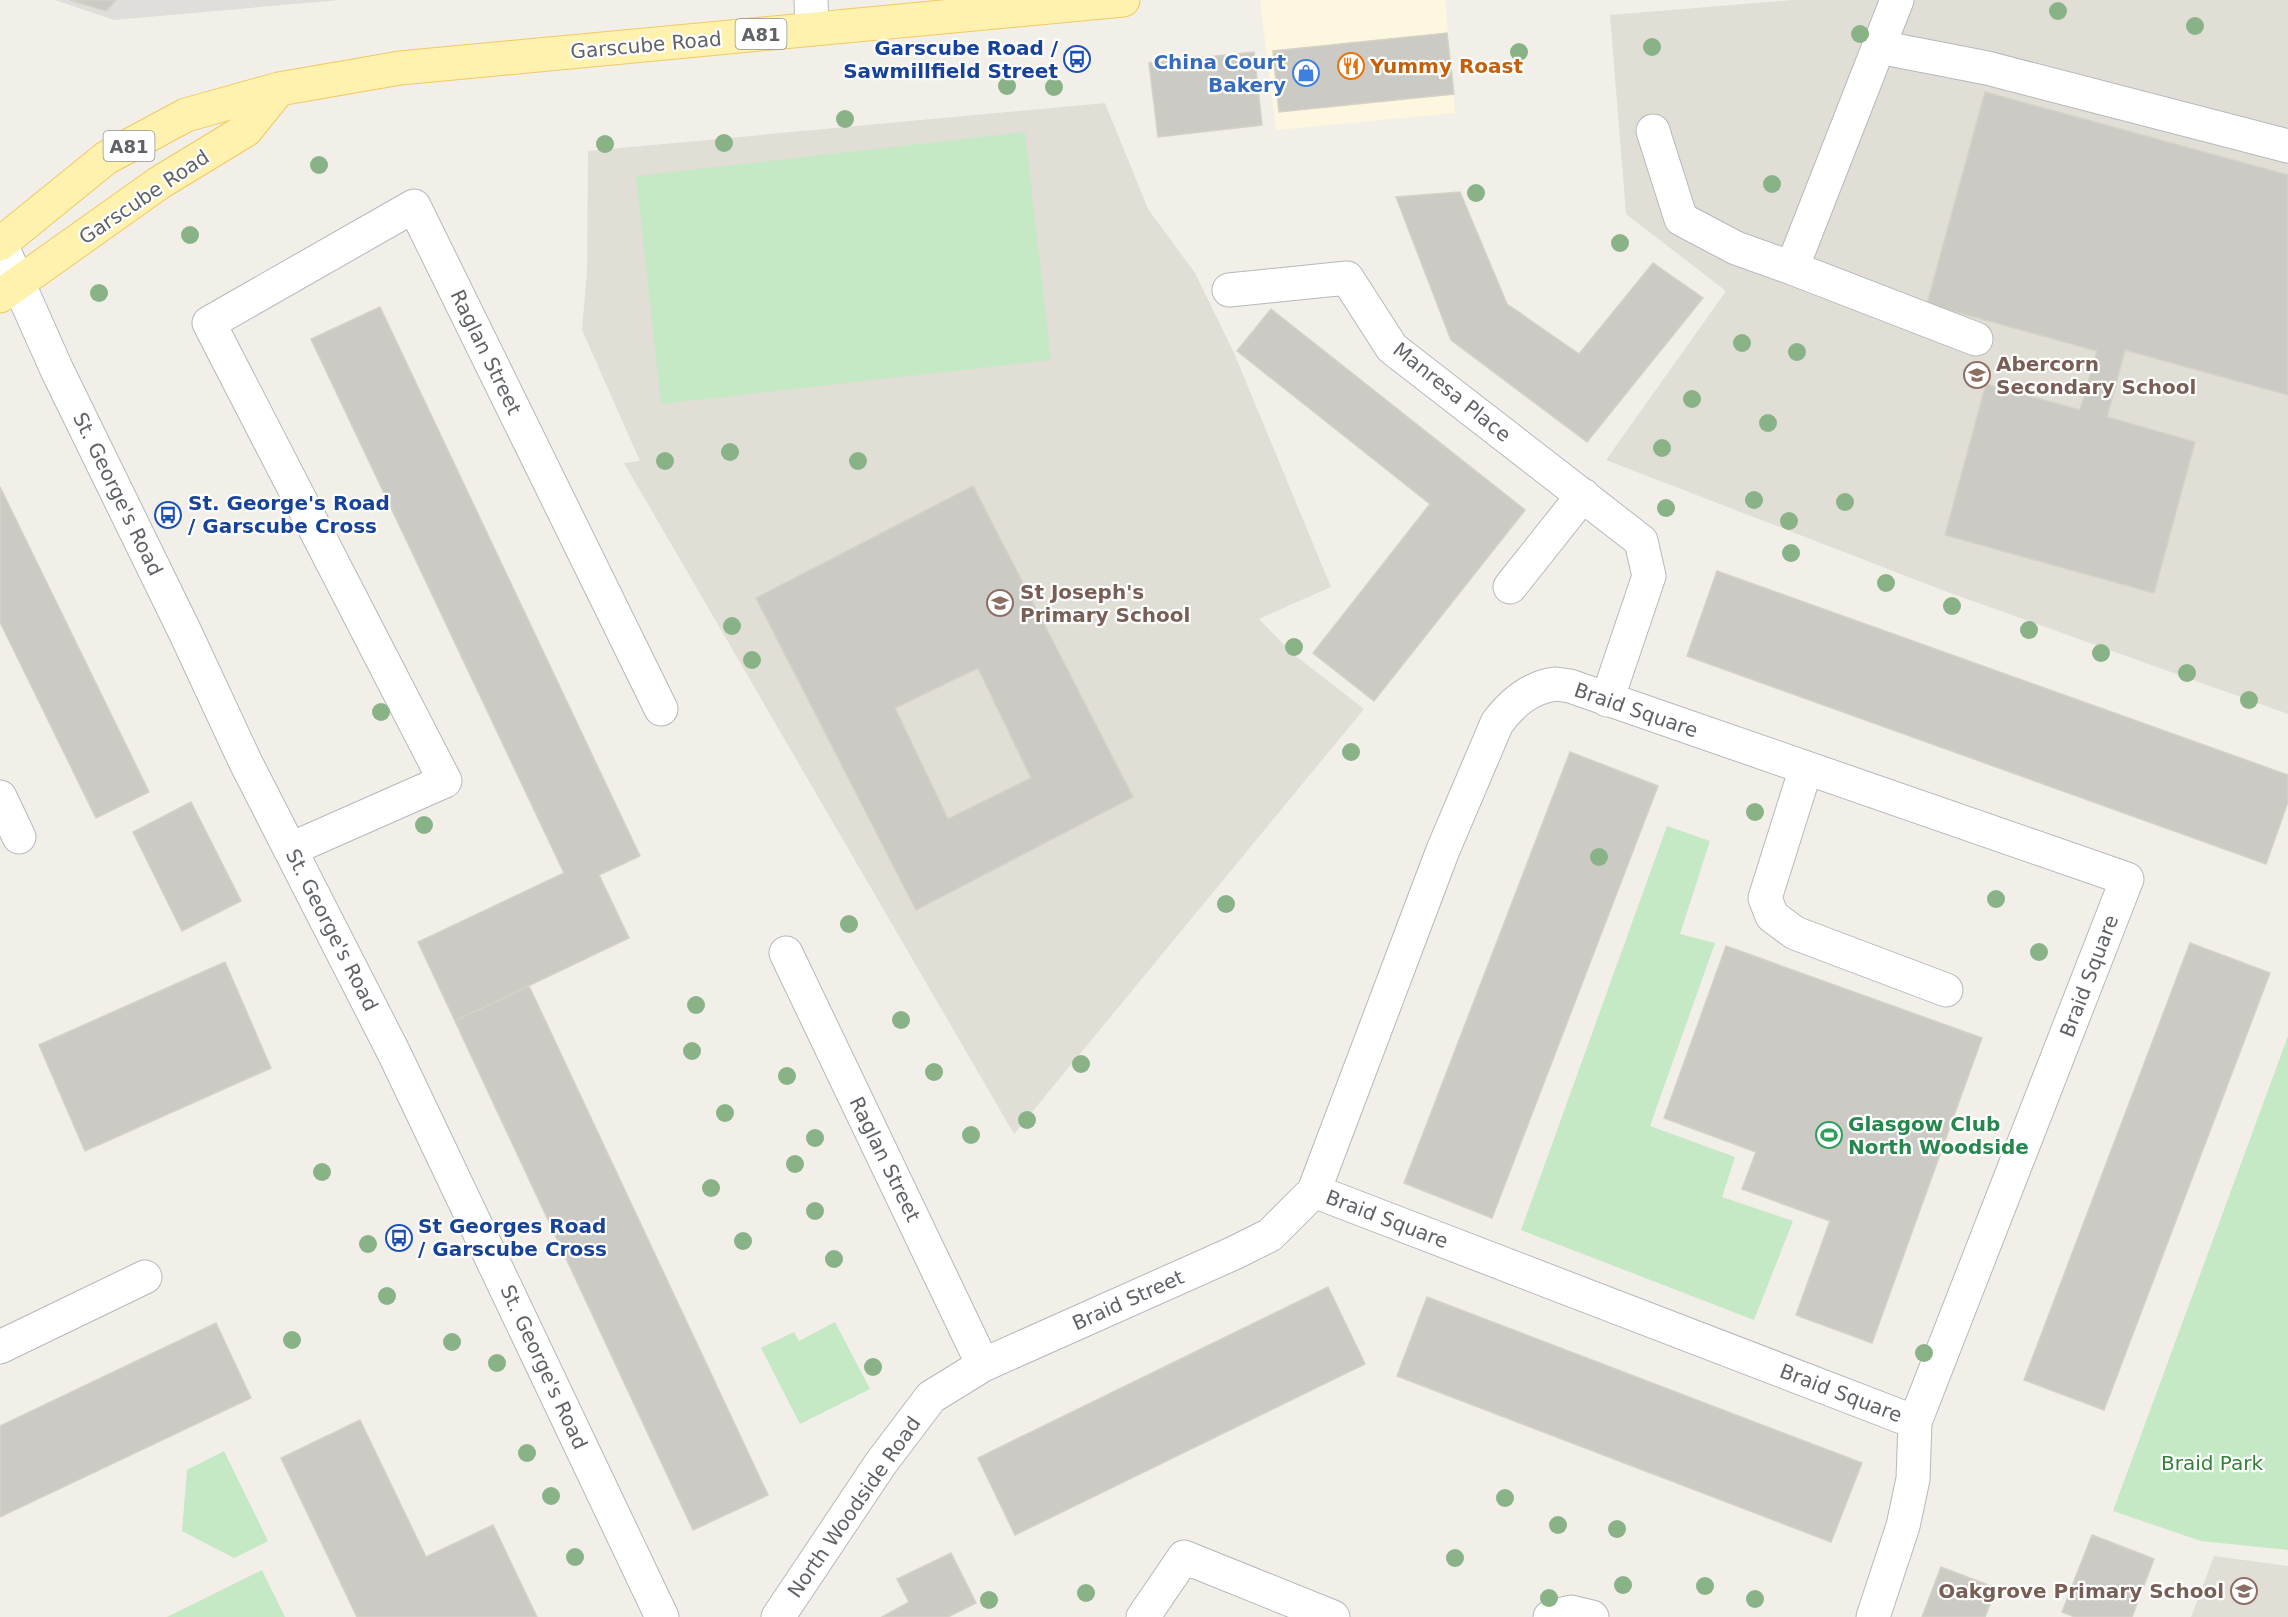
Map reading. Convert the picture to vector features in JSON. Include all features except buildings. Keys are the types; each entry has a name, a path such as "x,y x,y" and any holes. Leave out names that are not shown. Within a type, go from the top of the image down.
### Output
{"main road":[{"name":"Garscube Road","path":"0,243 106,158 186,115 279,89 400,68 812,14 1123,0"},
{"name":"Garscube Road","path":"9,289 159,183 246,130 279,89"}],"street":[{"path":"1792,268 1897,0"},
{"path":"1879,47 1987,68 2288,146"},
{"path":"1653,131 1681,219 1736,248 1976,339"},
{"name":"Raglan Street","path":"291,849 445,781 209,322 414,206 661,709"},
{"name":"St. George's Road","path":"0,243 9,289 57,370 180,622 244,761 395,1055 662,1617"},
{"name":"Manresa Place","path":"1229,290 1347,278 1392,348 1641,541 1649,576 1607,700"},
{"path":"1510,587 1583,495"},
{"name":"Braid Square","path":"1545,685 1570,686 1607,700 2127,879 1915,1422 1314,1191 1443,850 1497,723 1511,706 1526,694 1545,685"},
{"path":"1806,768 1765,898 1772,916 1795,933 1946,990"},
{"path":"0,797 19,837"},
{"name":"Raglan Street","path":"786,953 983,1365"},
{"name":"Braid Street","path":"931,1397 983,1365 1223,1258 1269,1235 1314,1191"},
{"path":"0,1347 146,1277"},
{"name":"North Woodside Road","path":"778,1617 881,1463 931,1397"},
{"path":"1873,1617 1903,1526 1913,1479 1915,1422"},
{"path":"1143,1617 1184,1557 1333,1617"},
{"path":"1550,1617 1571,1612 1592,1617"}],"shaded area":[{"path":"55,0 340,0 114,20"},
{"path":"1260,0 1445,0 1455,113 1276,130"},
{"name":"Abercorn Secondary School","path":"1793,0 2288,0 2288,714 1942,590 1606,460 1726,291 1626,214 1610,15"},
{"name":"St Joseph's Primary School","path":"1105,103 1148,209 1195,273 1234,353 1331,587 1259,619 1292,653 1364,709 1014,1134 624,463 640,461 582,330 587,271 588,151"},
{"name":"Oakgrove Primary School","path":"2214,1556 2288,1566 2288,1617 2191,1617"}],"green space":[{"path":"1025,132 1051,360 661,404 636,176"},
{"path":"1667,826 1710,841 1680,934 1715,943 1650,1126 1735,1157 1722,1197 1793,1221 1754,1320 1521,1230"},
{"name":"Braid Park","path":"2288,1036 2288,1550 2201,1541 2113,1511"},
{"path":"835,1322 870,1389 800,1424 761,1348 794,1332 799,1341"},
{"path":"224,1451 268,1541 234,1558 182,1531 187,1470"},
{"path":"262,1570 285,1617 167,1617"}],"place":[{"name":"Garscube Road / Sawmillfield Street","path":"1077,59"},
{"name":"Yummy Roast","path":"1351,66"},
{"name":"China Court Bakery","path":"1306,73"},
{"name":"Abercorn Secondary School","path":"1977,375"},
{"name":"St. George's Road / Garscube Cross","path":"168,515"},
{"name":"St Joseph's Primary School","path":"1000,603"},
{"name":"Glasgow Club North Woodside","path":"1829,1135"},
{"name":"St Georges Road / Garscube Cross","path":"399,1238"},
{"name":"Oakgrove Primary School","path":"2244,1591"}]}
